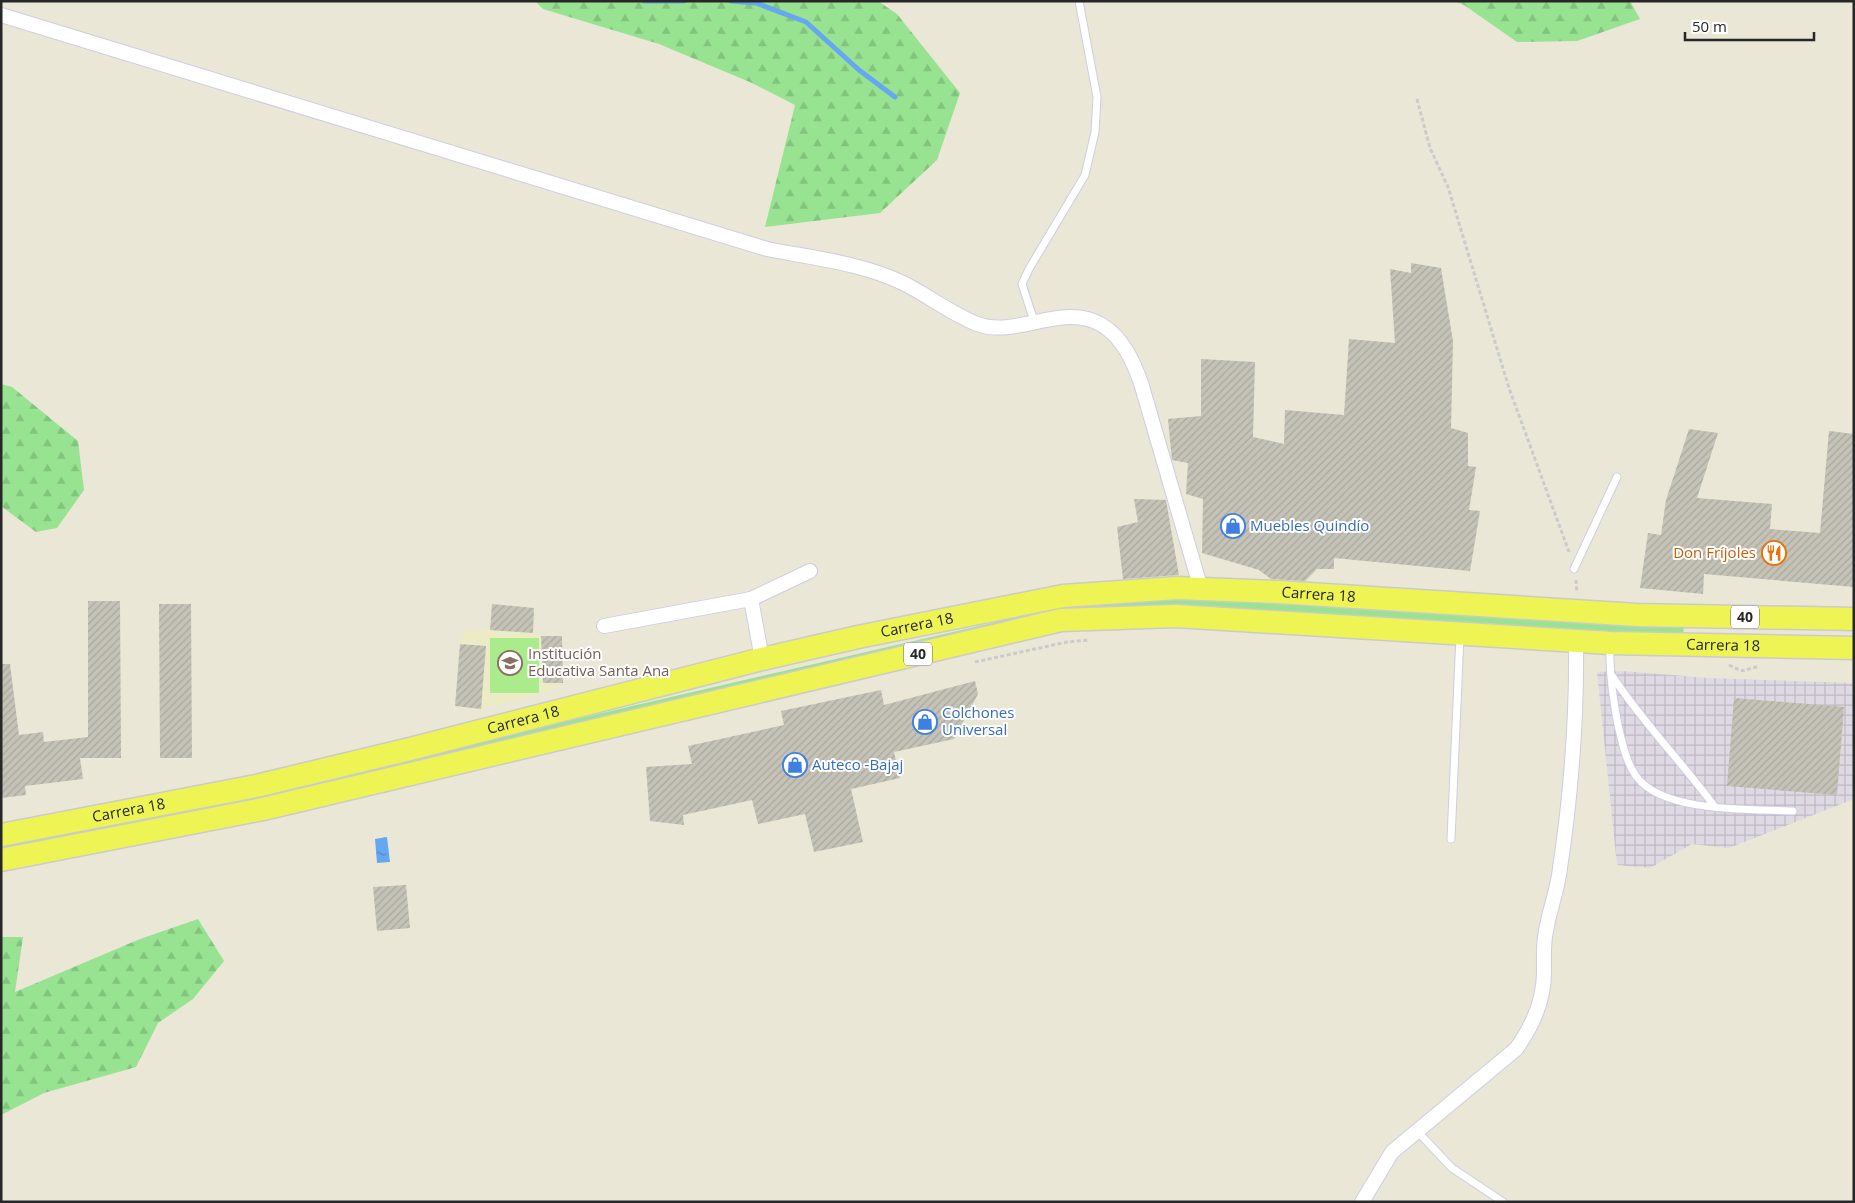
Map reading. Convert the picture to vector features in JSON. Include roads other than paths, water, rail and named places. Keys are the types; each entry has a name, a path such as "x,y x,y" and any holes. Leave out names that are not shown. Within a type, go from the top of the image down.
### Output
{"main road":[{"name":"Carrera 18","path":"1,836 256,786 410,749 762,659 858,637 1062,596 1177,588 1278,592 1577,611 1854,618"},
{"name":"Carrera 18","path":"1,860 263,809 1061,620 1176,616 1610,643 1854,648"}],"street":[{"path":"1,15 768,249 862,268 902,282 979,324 1003,328 1034,321 1076,317 1101,324 1120,340 1132,359 1141,383 1200,589"},
{"path":"604,626 751,599 810,571"},
{"path":"751,599 762,659"},
{"path":"1362,1202 1392,1152 1516,1049 1529,1032 1543,991 1543,953 1559,878 1574,752 1576,641"}],"lane":[{"path":"1034,321 1022,284 1085,175 1095,132 1097,98 1079,1"},
{"path":"1574,569 1617,477"},
{"path":"1451,839 1460,633"},
{"path":"1610,643 1614,705 1620,736 1636,776 1650,789 1685,804 1793,811"},
{"path":"1611,674 1634,710 1689,771 1715,807"},
{"path":"1418,1132 1452,1168 1503,1202"}],"water":[{"path":"387,837 390,862 377,863 375,839"}],"waterway":[{"path":"644,1 684,1"},
{"path":"731,1 756,3 806,22 859,70 895,97"}],"place":[{"name":"Muebles Quindío","path":"1233,526"},
{"name":"Don Fríjoles","path":"1774,553"},
{"name":"Institución Educativa Santa Ana","path":"510,663"},
{"name":"Colchones Universal","path":"925,722"},
{"name":"Auteco -Bajaj","path":"795,765"}]}
